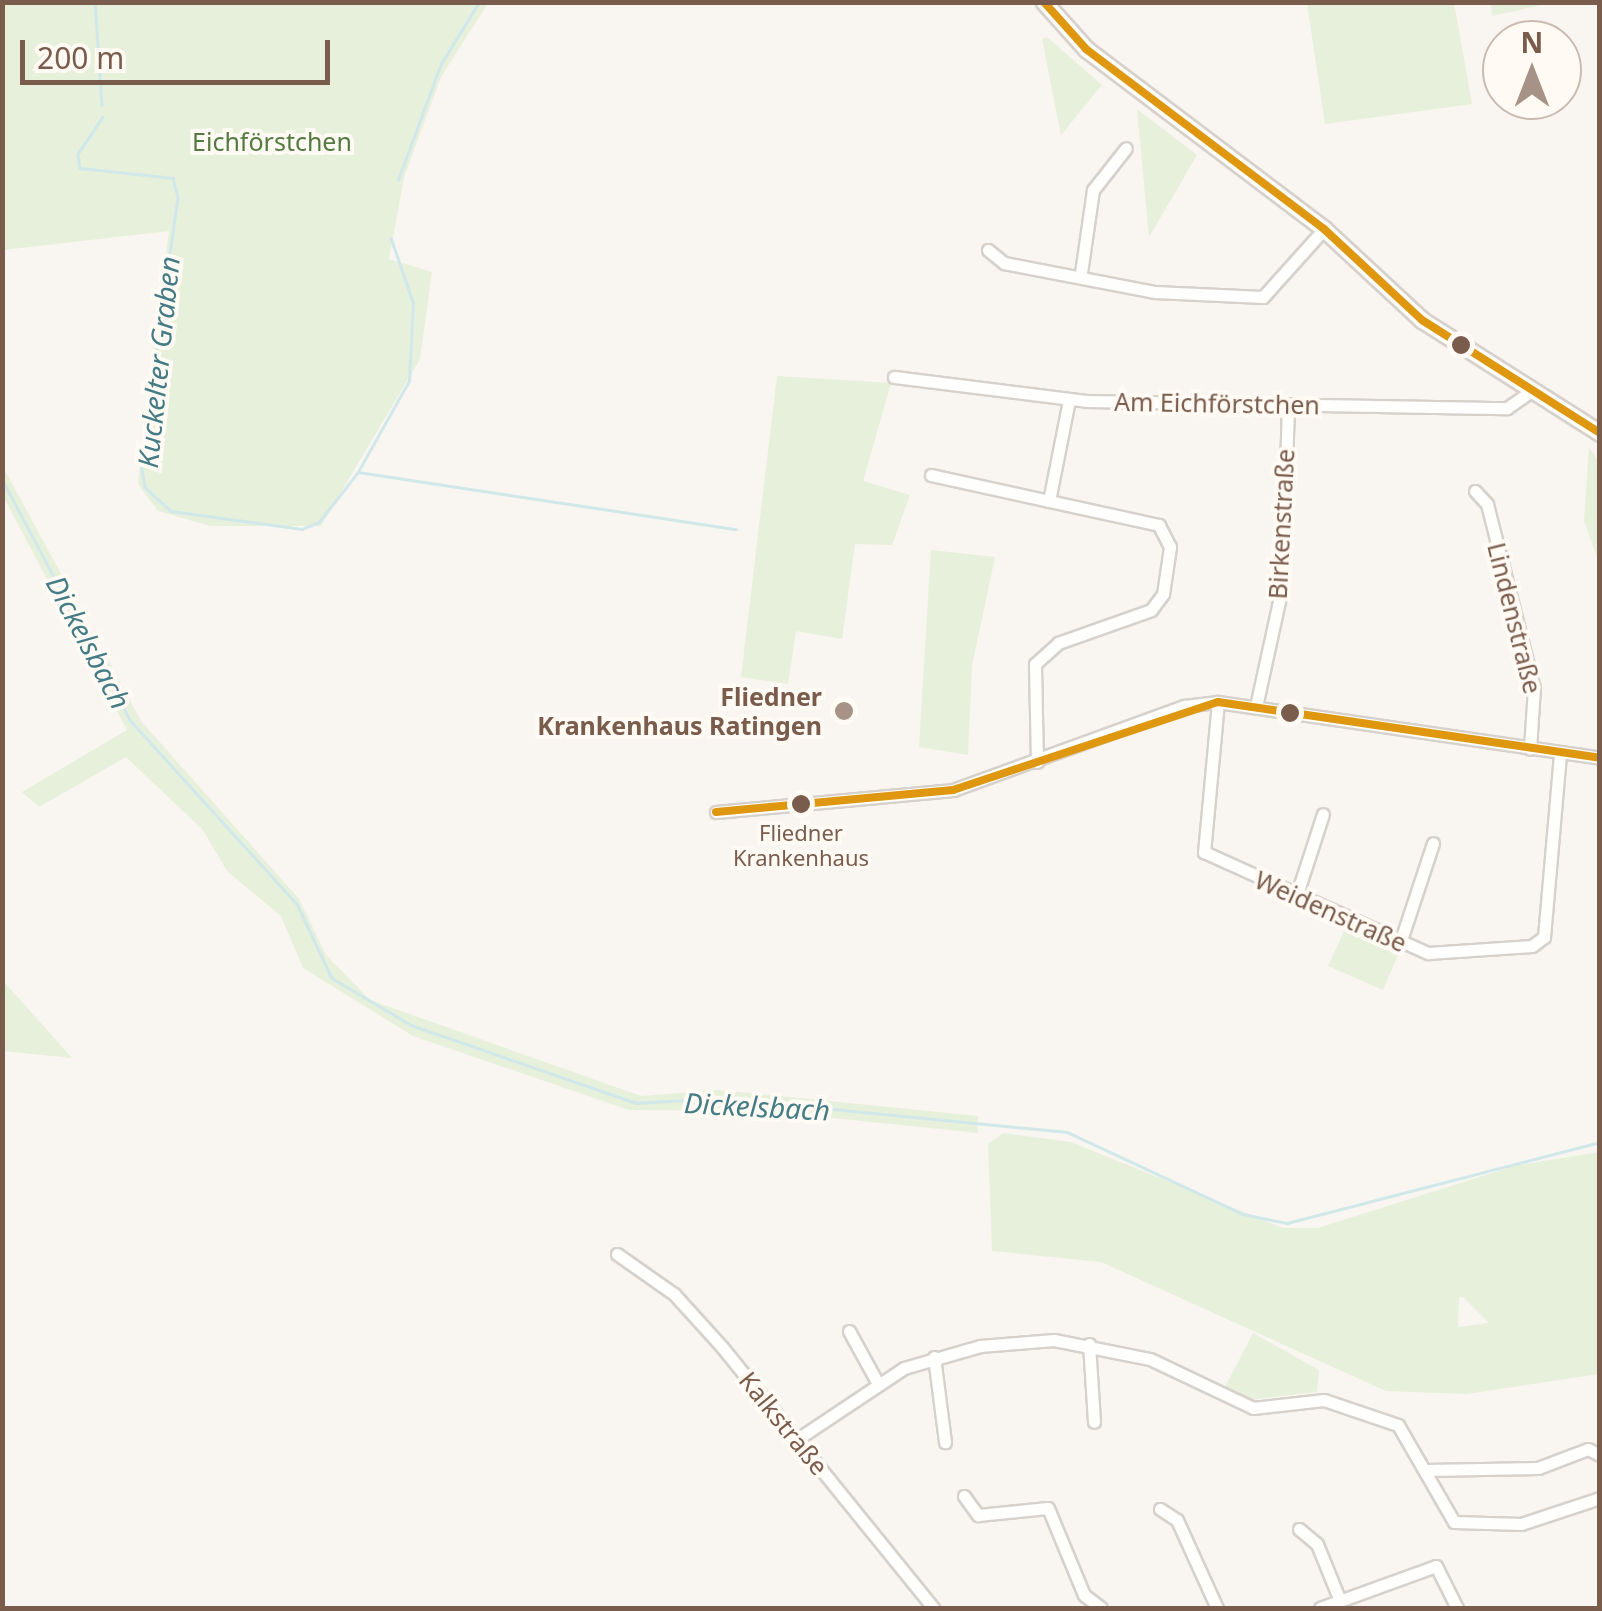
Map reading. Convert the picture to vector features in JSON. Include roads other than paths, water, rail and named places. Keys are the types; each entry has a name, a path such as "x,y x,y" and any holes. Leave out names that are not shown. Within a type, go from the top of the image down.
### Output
{"main road":[{"path":"1044,2 1086,49 1324,229 1422,320 1600,432"}],"street":[{"path":"1081,273 1093,190 1126,148"},
{"path":"988,250 1004,263 1081,273 1155,292 1263,298 1324,229"},
{"name":"Am Eichförstchen","path":"894,377 1069,400 1507,408 1534,389"},
{"path":"1049,500 1069,400"},
{"name":"Birkenstraße","path":"1257,702 1282,587 1288,404"},
{"path":"931,475 1159,526 1170,542 1160,602 1058,643 1036,664 1037,762"},
{"name":"Lindenstraße","path":"1476,491 1487,504 1534,688 1530,749"},
{"path":"716,812 953,790 1218,702 1257,702 1600,758"},
{"name":"Weidenstraße","path":"1218,702 1204,852 1400,943 1459,956 1540,942 1560,754"},
{"path":"1296,898 1323,814"},
{"path":"1400,943 1433,843"},
{"name":"Kalkstraße","path":"618,1254 674,1294 799,1438 934,1608"},
{"path":"849,1331 877,1382"},
{"path":"799,1438 877,1382 934,1357 1024,1340 1089,1344 1150,1360 1252,1408 1324,1400 1398,1426 1426,1470 1439,1510 1467,1524 1546,1519 1600,1498"},
{"path":"1089,1344 1094,1422"},
{"path":"934,1357 946,1442"},
{"path":"1426,1470 1538,1468 1588,1448 1600,1455"},
{"path":"964,1496 978,1515 1048,1508 1084,1595 1101,1608"},
{"path":"1160,1509 1177,1520 1216,1608"},
{"path":"1299,1529 1317,1544 1340,1601"},
{"path":"1320,1608 1436,1566 1457,1608"}],"waterway":[{"name":"Kuckelter Graben","path":"95,2 102,105"},
{"path":"398,180 441,64 479,2"},
{"name":"Kuckelter Graben","path":"103,117 78,154 80,168 173,178 178,197 141,463 145,487 171,511 302,529 319,522 358,472 736,529"},
{"path":"359,470 409,381 413,303 391,239"},
{"name":"Dickelsbach","path":"2,479 130,720 297,904 332,978 411,1025 636,1103 720,1098 1067,1132 1243,1214 1287,1223 1600,1142"}],"place":[{"name":"Fliedner Krankenhaus Ratingen","path":"844,711"},
{"name":"Fliedner Krankenhaus","path":"801,804"}],"park label":[{"name":"Eichförstchen","path":"272,141"}]}
